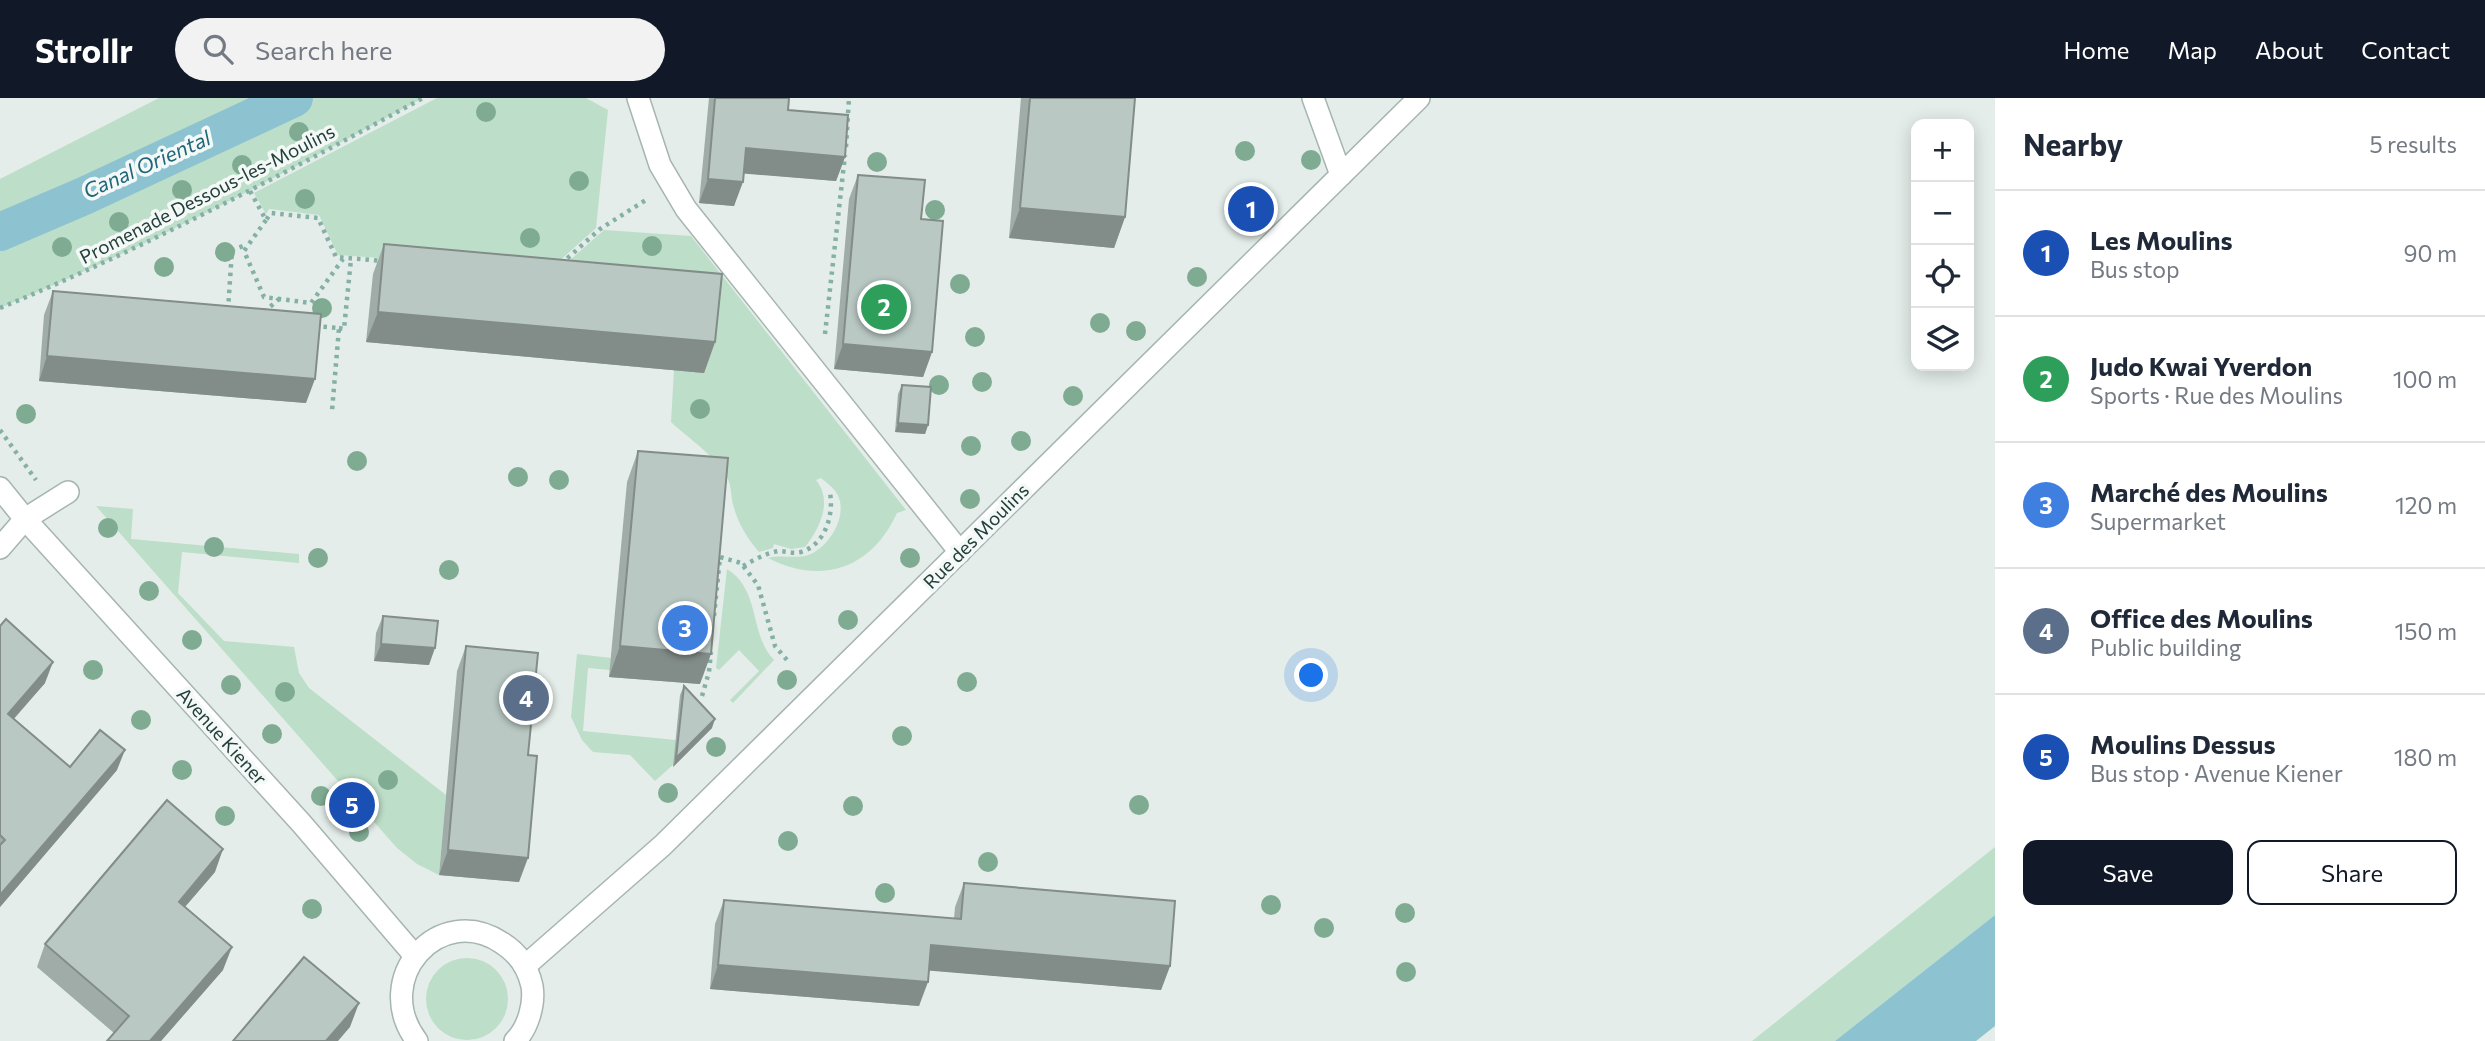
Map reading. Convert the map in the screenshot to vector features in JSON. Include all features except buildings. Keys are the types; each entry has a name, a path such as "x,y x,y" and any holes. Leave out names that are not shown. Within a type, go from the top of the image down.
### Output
{"street":[{"path":"638,98 649,138 671,185 686,209 960,552"},
{"path":"1313,98 1341,176"},
{"name":"Rue des Moulins","path":"525,966 663,845 1419,98"},
{"name":"Avenue Kiener","path":"0,488 25,519 302,824 415,956"},
{"path":"0,548 25,519 68,492"},
{"path":"417,1041 404,1021 400,998 404,976 415,956 430,942 451,933 472,932 493,937 511,949 525,966 533,992 529,1017 515,1041"}],"path":[{"name":"Promenade Dessous-les-Moulins","path":"0,308 250,191 423,98"},
{"path":"815,368 823,350 849,98"},
{"path":"557,267 600,229 671,185"},
{"path":"250,191 266,220"},
{"path":"343,258 311,303 264,296 244,251 271,213 318,218 336,257 386,262"},
{"path":"228,318 232,250 247,245"},
{"path":"311,325 344,329 351,259"},
{"path":"255,320 279,299"},
{"path":"332,411 339,328"},
{"path":"743,566 761,556 779,551 797,553 810,548 826,529 832,506 830,493"},
{"path":"714,621 720,556 741,563 758,585 775,646 787,660"},
{"path":"702,696 709,672 712,646"}],"green space":[{"path":"159,98 423,98 267,182 161,235 0,308 0,179"},
{"path":"437,98 586,98 608,110 596,228 556,264 540,269 338,255 319,215 269,209 266,214 254,193"},
{"path":"604,230 691,236 906,510 897,513 874,547 843,567 826,571 807,571 768,558 806,556 818,550 830,538 838,522 841,506 836,492 821,478 816,480 824,497 820,523 805,547 791,549 774,544 773,548 759,552 739,521 729,482 723,471 671,422 674,370 704,372 560,269"},
{"path":"96,506 133,509 131,539 299,554 299,563 182,552 178,593 224,641 294,647 299,673 309,688 446,795 439,875 417,864 397,848"},
{"path":"727,569 745,588 761,638 774,660 733,703 730,700 759,671 739,650 719,670 716,668"},
{"path":"577,654 611,658 610,670 588,668 583,731 676,740 676,744 694,746 655,781 630,755 593,752 582,740 571,717"},
{"path":"1995,847 1995,915 1835,1041 1752,1041"},
{"path":"467,958 483,962 496,970 504,983 508,999 504,1015 496,1028 483,1036 467,1040 451,1036 438,1028 430,1015 426,999 430,983 438,970 451,962"}],"water":[{"path":"1995,915 1995,1026 1976,1041 1835,1041"}],"waterway":[{"name":"Canal Oriental","path":"0,232 294,98"}],"place":[{"name":"Les Moulins","path":"1251,209"},
{"name":"Judo Kwai Yverdon","path":"884,307"},
{"name":"Marché des Moulins","path":"685,628"},
{"name":"Office des Moulins","path":"526,698"},
{"name":"Moulins Dessus","path":"352,805"}]}
